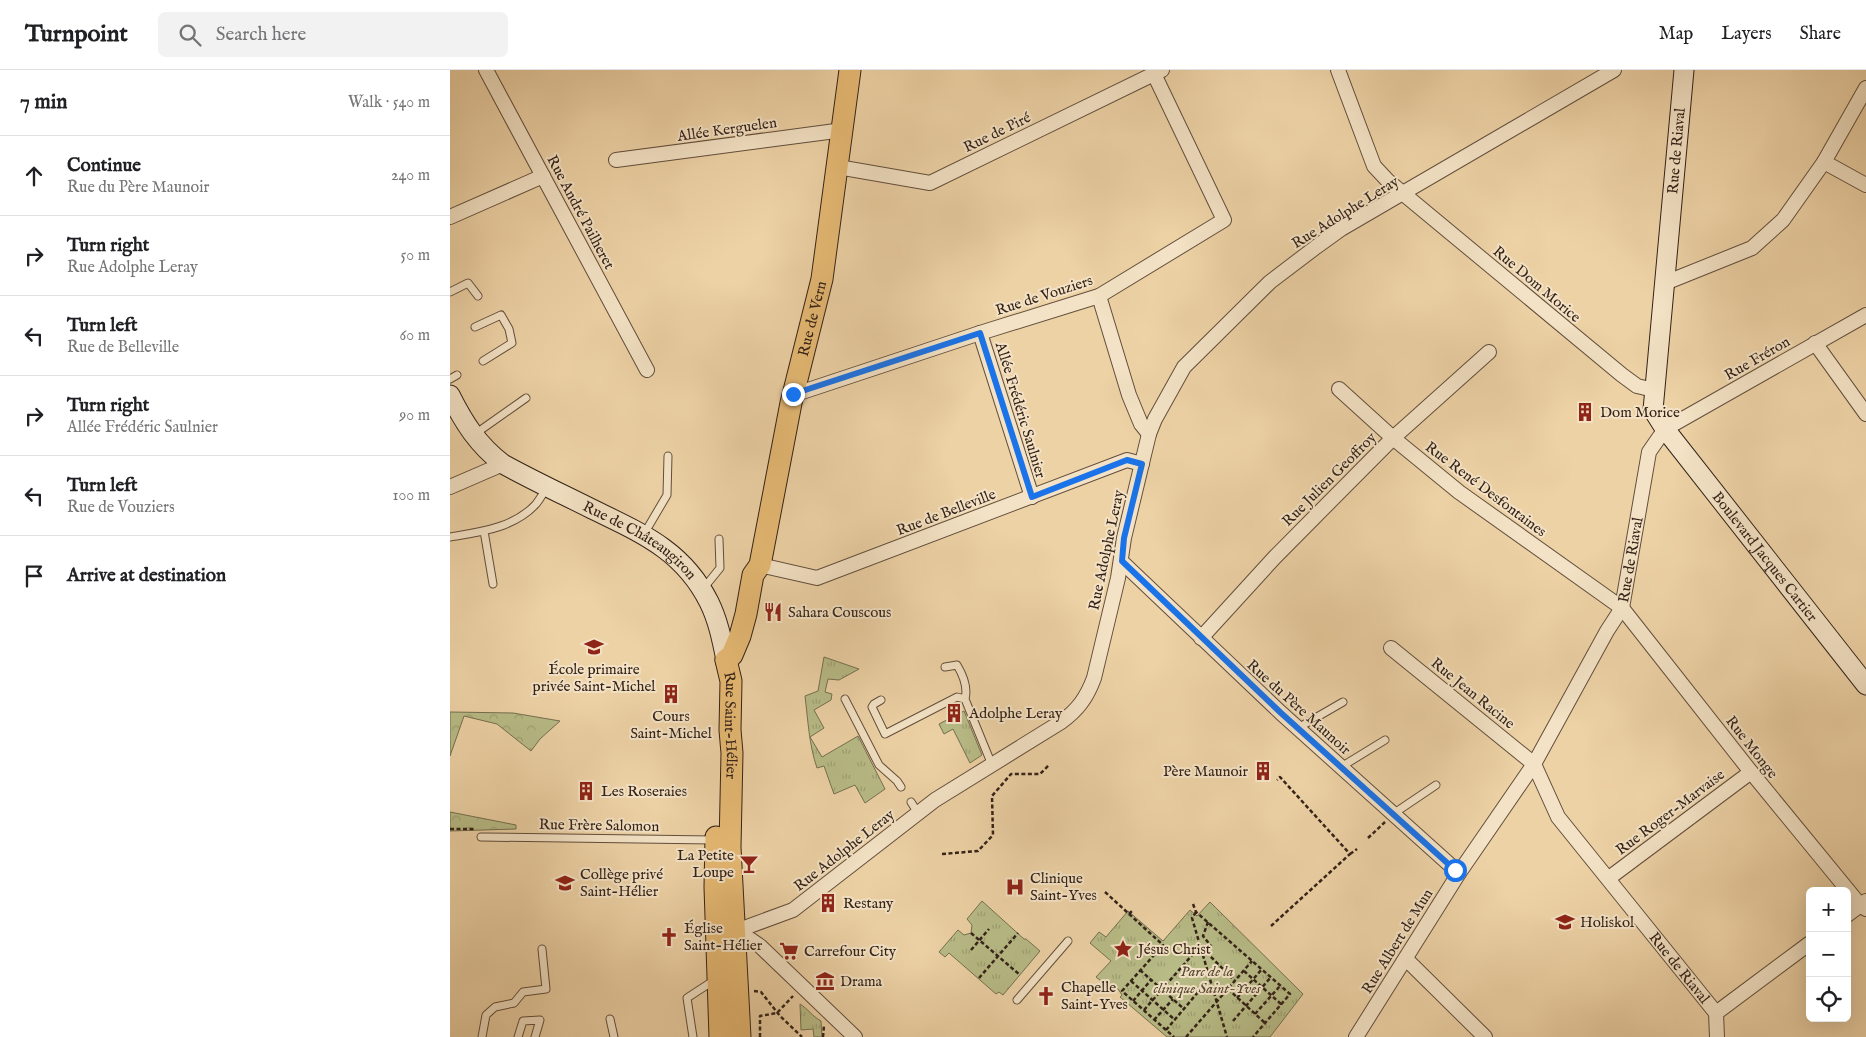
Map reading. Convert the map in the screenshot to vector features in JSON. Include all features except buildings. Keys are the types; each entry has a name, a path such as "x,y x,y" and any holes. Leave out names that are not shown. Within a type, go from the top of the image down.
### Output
{"main road":[{"name":"Rue de Vern","path":"726,660 732,655 740,636 753,575 760,565 793,394 822,279 850,70"},
{"name":"Rue de Vern","path":"732,753 741,675 764,578 760,565"},
{"name":"Rue Saint-Hélier","path":"721,1033 718,973 726,929 732,753 730,730 731,682 726,660"},
{"name":"Rue Saint-Hélier","path":"726,660 720,692 716,840 726,929 738,991 740,1037"}],"street":[{"name":"Rue André Pailheret","path":"486,70 646,370"},
{"name":"Rue Dom Morice","path":"1338,70 1374,166 1388,181 1622,375 1636,386 1654,390"},
{"name":"Rue Adolphe Leray","path":"726,929 744,928 793,910 855,862 915,808 935,800 1068,717 1084,699 1094,678 1122,561 1124,538 1155,419 1184,367 1260,291 1297,260 1341,229 1614,70"},
{"name":"Rue de Riaval","path":"1684,70 1652,410 1664,429 1649,452 1622,608 1607,631 1534,764 1558,816 1716,1013 1717,1037"},
{"name":"Rue de Piré","path":"838,167 930,183 1158,72"},
{"name":"Rue de Vouziers","path":"793,394 1099,296 1224,220 1158,72"},
{"path":"1665,283 1752,248 1783,220 1824,162 1866,88"},
{"name":"Allée Kerguelen","path":"616,160 843,130"},
{"path":"1824,162 1866,185"},
{"path":"450,217 543,176"},
{"path":"1099,296 1129,395 1141,424 1150,434"},
{"name":"Rue Fréron","path":"1664,429 1866,314"},
{"name":"Allée Frédéric Saulnier","path":"980,333 1032,497"},
{"path":"1816,343 1866,414"},
{"name":"Rue Julien Geoffroy","path":"1201,638 1275,557 1393,438 1489,352"},
{"name":"Rue René Desfontaines","path":"1338,389 1393,438 1459,492 1622,608"},
{"name":"Rue de Châteaugiron","path":"450,395 458,416 473,436 490,454 503,464 644,534 670,552 693,576 702,590 718,622 726,660"},
{"name":"Boulevard Jacques Cartier","path":"1664,429 1866,685"},
{"name":"Rue de Belleville","path":"760,565 817,578 1127,460 1142,464"},
{"path":"450,487 503,464"},
{"name":"Rue du Père Maunoir","path":"1122,561 1298,728 1459,873"},
{"name":"Rue Monge","path":"1622,608 1751,772 1864,905"},
{"name":"Rue Jean Racine","path":"1391,648 1534,764"},
{"name":"Rue Albert de Mun","path":"1356,1037 1459,873 1534,764"},
{"name":"Rue Roger-Marvaise","path":"1609,878 1751,772"},
{"path":"1851,913 1864,905"},
{"path":"726,929 760,946 855,1037"},
{"path":"1716,1013 1806,946"},
{"path":"1406,959 1485,1037"}],"lane":[{"path":"450,292 468,284 478,296"},
{"path":"475,327 501,316 512,344 483,361"},
{"path":"473,436 526,398"},
{"path":"644,534 667,494 668,456"},
{"path":"450,537 484,531 519,518 536,504 547,487"},
{"path":"484,531 493,584"},
{"path":"702,590 720,568 719,539"},
{"path":"944,667 957,665 967,692 965,699 992,765"},
{"path":"881,700 874,704 872,708 885,734 957,697 965,699"},
{"path":"845,699 879,765 901,787"},
{"path":"1298,728 1343,702"},
{"path":"1341,767 1385,740"},
{"path":"1393,814 1436,784"},
{"name":"Rue Frère Salomon","path":"481,837 716,840"},
{"path":"1017,1000 1068,941"},
{"path":"482,1037 486,1015 495,1007 514,1003 523,992 546,989 542,949"},
{"path":"692,1037 687,998 710,983 718,973"},
{"path":"518,1037 523,1021 540,1020 535,1037"},
{"path":"610,1020 614,1037"}],"path":[{"path":"942,854 978,851 994,835 992,796 1011,774 1040,774 1049,765"},
{"path":"1277,780 1280,777 1350,854"},
{"path":"1368,838 1393,814"},
{"path":"1271,926 1357,849"},
{"path":"1104,892 1163,945 1122,991 1174,1037"},
{"path":"1193,904 1196,912 1290,994 1252,1037"},
{"path":"1129,914 1132,911 1134,912"},
{"path":"1196,912 1192,918 1227,1037"},
{"path":"1208,922 1203,936 1210,946 1210,956 1235,981"},
{"path":"971,950 989,929"},
{"path":"971,933 1020,975"},
{"path":"979,978 1018,933"},
{"path":"1144,1010 1200,946"},
{"path":"1186,1037 1252,961"},
{"path":"1237,998 1262,969"},
{"path":"1140,970 1184,1009"},
{"path":"1244,971 1281,1004"},
{"path":"1232,1022 1271,977"},
{"path":"1133,1001 1151,980"},
{"path":"1131,981 1175,1020"},
{"path":"760,1037 760,1016 777,1013 803,986"},
{"path":"1255,1014 1280,986"},
{"path":"1166,1030 1199,991 1212,988"},
{"path":"1228,989 1265,1023"},
{"path":"738,991 761,992 777,1013 802,1037"},
{"path":"1154,1020 1173,999"}],"green space":[{"path":"824,657 859,669 839,680 828,679 825,692 832,694 831,700 814,710 824,728 810,737 822,757 858,736 885,789 865,803 855,785 834,794 824,766 817,768 814,759 809,732 805,696 818,691"},
{"path":"964,711 982,755 970,763 953,729 944,734 939,724"},
{"path":"450,712 513,713 560,721 540,739 531,751 497,724 464,716 450,756"},
{"path":"450,812 516,825 516,829 450,831"},
{"path":"982,901 1040,951 1003,995 999,992 996,994 949,953 945,957 939,952 958,930 964,935 971,933 972,925 967,919"},
{"name":"Parc de la clinique Saint-Yves","path":"1210,902 1303,994 1270,1037 1167,1037 1120,997 1122,995 1118,989 1112,987 1111,989 1096,977 1111,961 1090,943 1099,932 1106,937 1128,911 1163,941 1190,910 1197,916"},
{"path":"800,1004 821,1021 822,1037 814,1037 813,1029 801,1030"}],"place":[{"name":"Dom Morice","path":"1585,412"},
{"name":"Sahara Couscous","path":"773,612"},
{"name":"École primaire privée Saint-Michel","path":"594,647"},
{"name":"Cours Saint-Michel","path":"671,694"},
{"name":"Adolphe Leray","path":"954,713"},
{"name":"Père Maunoir","path":"1263,771"},
{"name":"Les Roseraies","path":"586,791"},
{"name":"La Petite Loupe","path":"749,864"},
{"name":"Collège privé Saint-Hélier","path":"565,883"},
{"name":"Clinique Saint-Yves","path":"1015,887"},
{"name":"Restany","path":"828,903"},
{"name":"Holiskol","path":"1565,922"},
{"name":"Église Saint-Hélier","path":"669,937"},
{"name":"Jésus Christ","path":"1123,949"},
{"name":"Carrefour City","path":"789,951"},
{"name":"Drama","path":"825,981"},
{"name":"Chapelle Saint-Yves","path":"1046,996"}],"route":[{"path":"793,394 980,333 1032,497 1127,460 1142,464 1124,538 1122,561 1281,713 1455,870"}]}
